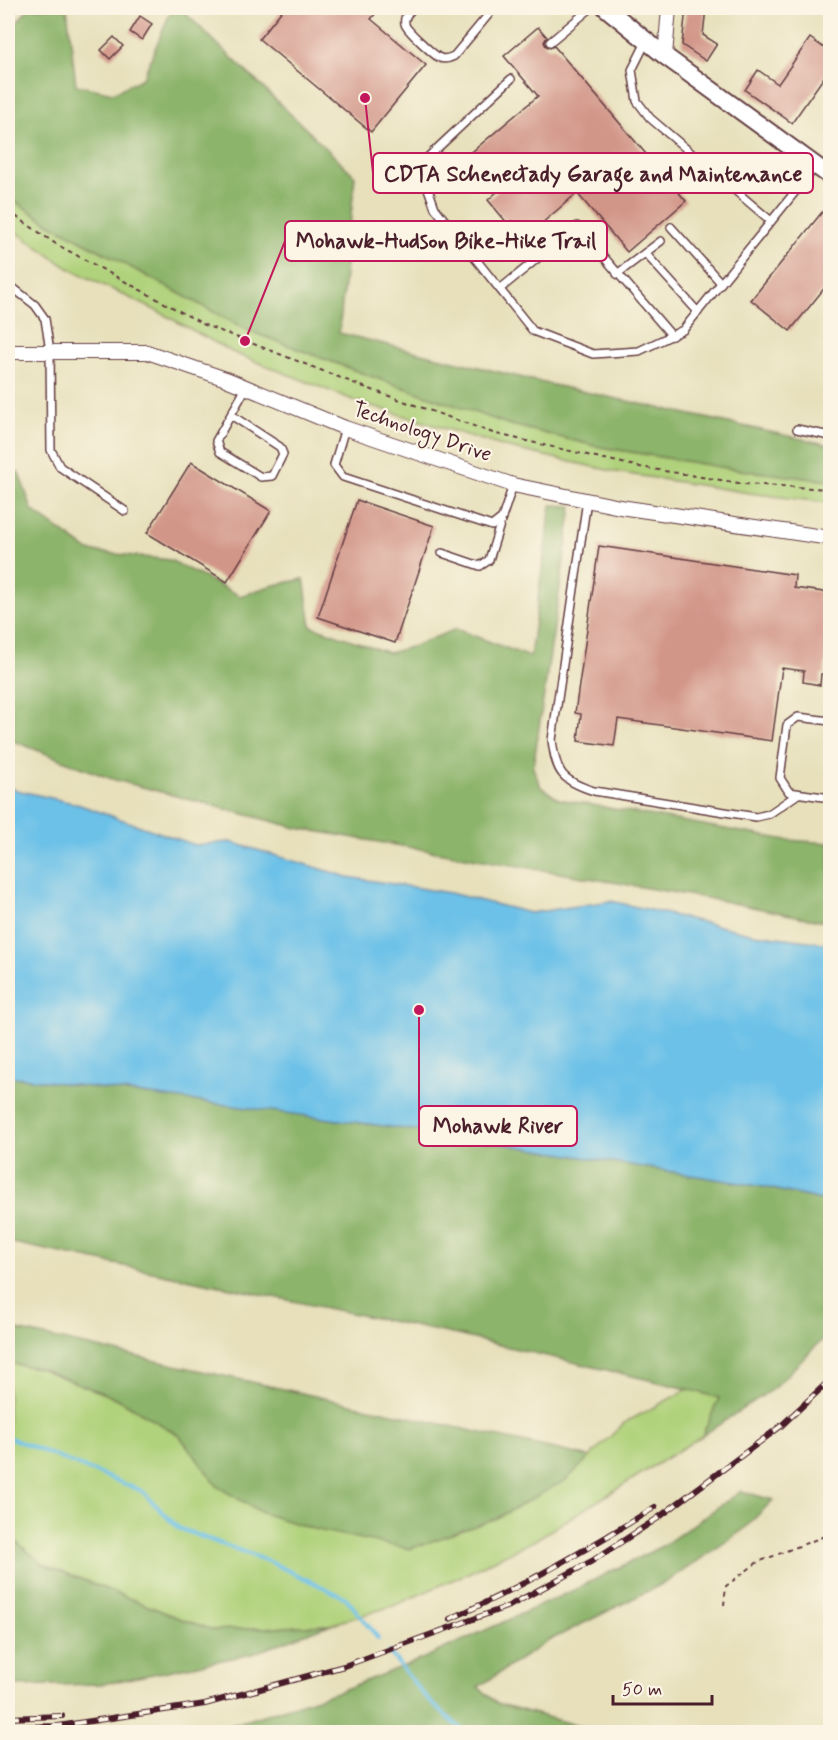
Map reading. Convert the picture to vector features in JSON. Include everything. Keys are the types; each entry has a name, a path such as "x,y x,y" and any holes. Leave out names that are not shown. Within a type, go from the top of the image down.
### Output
{"street":[{"path":"606,8 665,56 831,176"},
{"path":"665,56 669,8"},
{"name":"Technology Drive","path":"8,352 147,352 246,388 345,428 513,485 620,507 831,538"}],"lane":[{"path":"413,8 405,18 408,30 440,58 447,59 454,56 494,8"},
{"path":"550,42 591,8"},
{"path":"646,40 632,70 637,101 650,118 771,222"},
{"path":"511,79 428,157 426,183 435,208 533,331 593,354 639,351 683,330 816,166"},
{"path":"500,289 577,226 672,336"},
{"path":"671,227 721,283"},
{"path":"617,274 661,241"},
{"path":"645,253 698,312"},
{"path":"8,284 41,312 48,330 51,450 60,467 125,511"},
{"path":"231,415 280,447 283,454 272,476 261,477 220,452 216,441 246,388"},
{"path":"345,428 334,465 343,477 492,526 502,518"},
{"path":"797,429 831,436"},
{"path":"442,553 480,566 489,560 513,485"},
{"path":"587,500 552,740 554,759 564,777 572,784 594,790 756,817 769,814 798,794"},
{"path":"831,721 798,717 787,725 780,778 789,792 831,798"}],"path":[{"path":"8,211 56,244 205,325 364,387 496,434 640,467 745,483 831,489"},
{"path":"724,1605 726,1586 758,1562 831,1534"}],"green space":[{"path":"29,8 67,8 76,85 113,93 143,78 172,8 180,8 355,176 339,333 544,383 830,445 830,481 732,469 595,446 508,424 247,330 45,221 8,197 8,33"},
{"path":"8,197 45,221 247,330 362,373 508,424 595,446 732,469 830,481 830,503 616,472 505,447 353,400 234,353 163,314 68,268 8,226"},
{"path":"8,466 19,473 32,510 89,551 170,560 240,596 270,586 304,579 311,626 389,653 414,646 456,629 530,657 551,505 572,506 533,768 541,787 559,799 787,840 830,843 830,923 723,901 297,828 112,779 8,739"},
{"path":"8,1076 436,1133 764,1187 830,1202 830,1332 774,1388 702,1436 719,1398 457,1335 8,1242"},
{"path":"8,1328 590,1457 566,1480 497,1518 410,1549 313,1529 262,1513 218,1487 179,1435 120,1400 39,1368 8,1363"},
{"path":"8,1363 39,1368 120,1400 179,1435 218,1487 566,1480 624,1423 688,1389 720,1398 702,1436 535,1540 464,1575 393,1606 329,1625 214,1630 43,1564 8,1535"},
{"path":"741,1491 773,1500 743,1530 668,1581 548,1641 478,1687 497,1703 600,1732 209,1732 340,1691 424,1658 574,1590 664,1545"},
{"path":"8,1535 43,1564 214,1630 329,1625 252,1654 103,1684 8,1686"}],"water":[{"path":"8,786 16,790 77,804 195,845 230,842 348,877 450,893 530,913 611,901 754,934 830,944 830,1202 764,1187 436,1133 8,1076"}],"building":[{"path":"284,8 380,8 371,19 426,65 371,132 259,39"},
{"path":"686,8 706,8 703,35 717,44 706,61 682,45"},
{"path":"140,16 152,24 142,40 130,32"},
{"path":"538,27 547,37 544,42 546,46 550,48 554,46 686,201 627,252 577,193 526,237 512,221 508,224 488,200 498,191 467,156 538,96 504,56"},
{"path":"114,37 123,46 110,59 101,50"},
{"path":"810,38 831,53 831,67 792,123 745,90 758,70 778,84"},
{"path":"831,201 831,280 790,331 751,300"},
{"path":"191,462 271,511 227,582 147,533"},
{"path":"357,500 434,526 395,643 318,617"},
{"path":"599,546 795,575 794,588 831,593 831,626 824,674 821,674 820,685 803,682 804,671 782,668 772,741 618,719 614,746 578,741 581,714 575,713"}],"waterway":[{"path":"8,1437 142,1491 178,1528 268,1561 346,1598 378,1638"},
{"path":"389,1652 428,1700 465,1732"}],"railway":[{"path":"8,1727 58,1726 205,1704 344,1666 509,1606 592,1561 658,1518 781,1426 830,1380"},
{"path":"450,1619 555,1567 655,1507"},
{"path":"8,1718 62,1716"}],"place":[{"name":"CDTA Schenectady Garage and Maintenance","path":"365,98"},
{"name":"Mohawk-Hudson Bike-Hike Trail","path":"245,341"},
{"name":"Mohawk River","path":"419,1010"}]}
